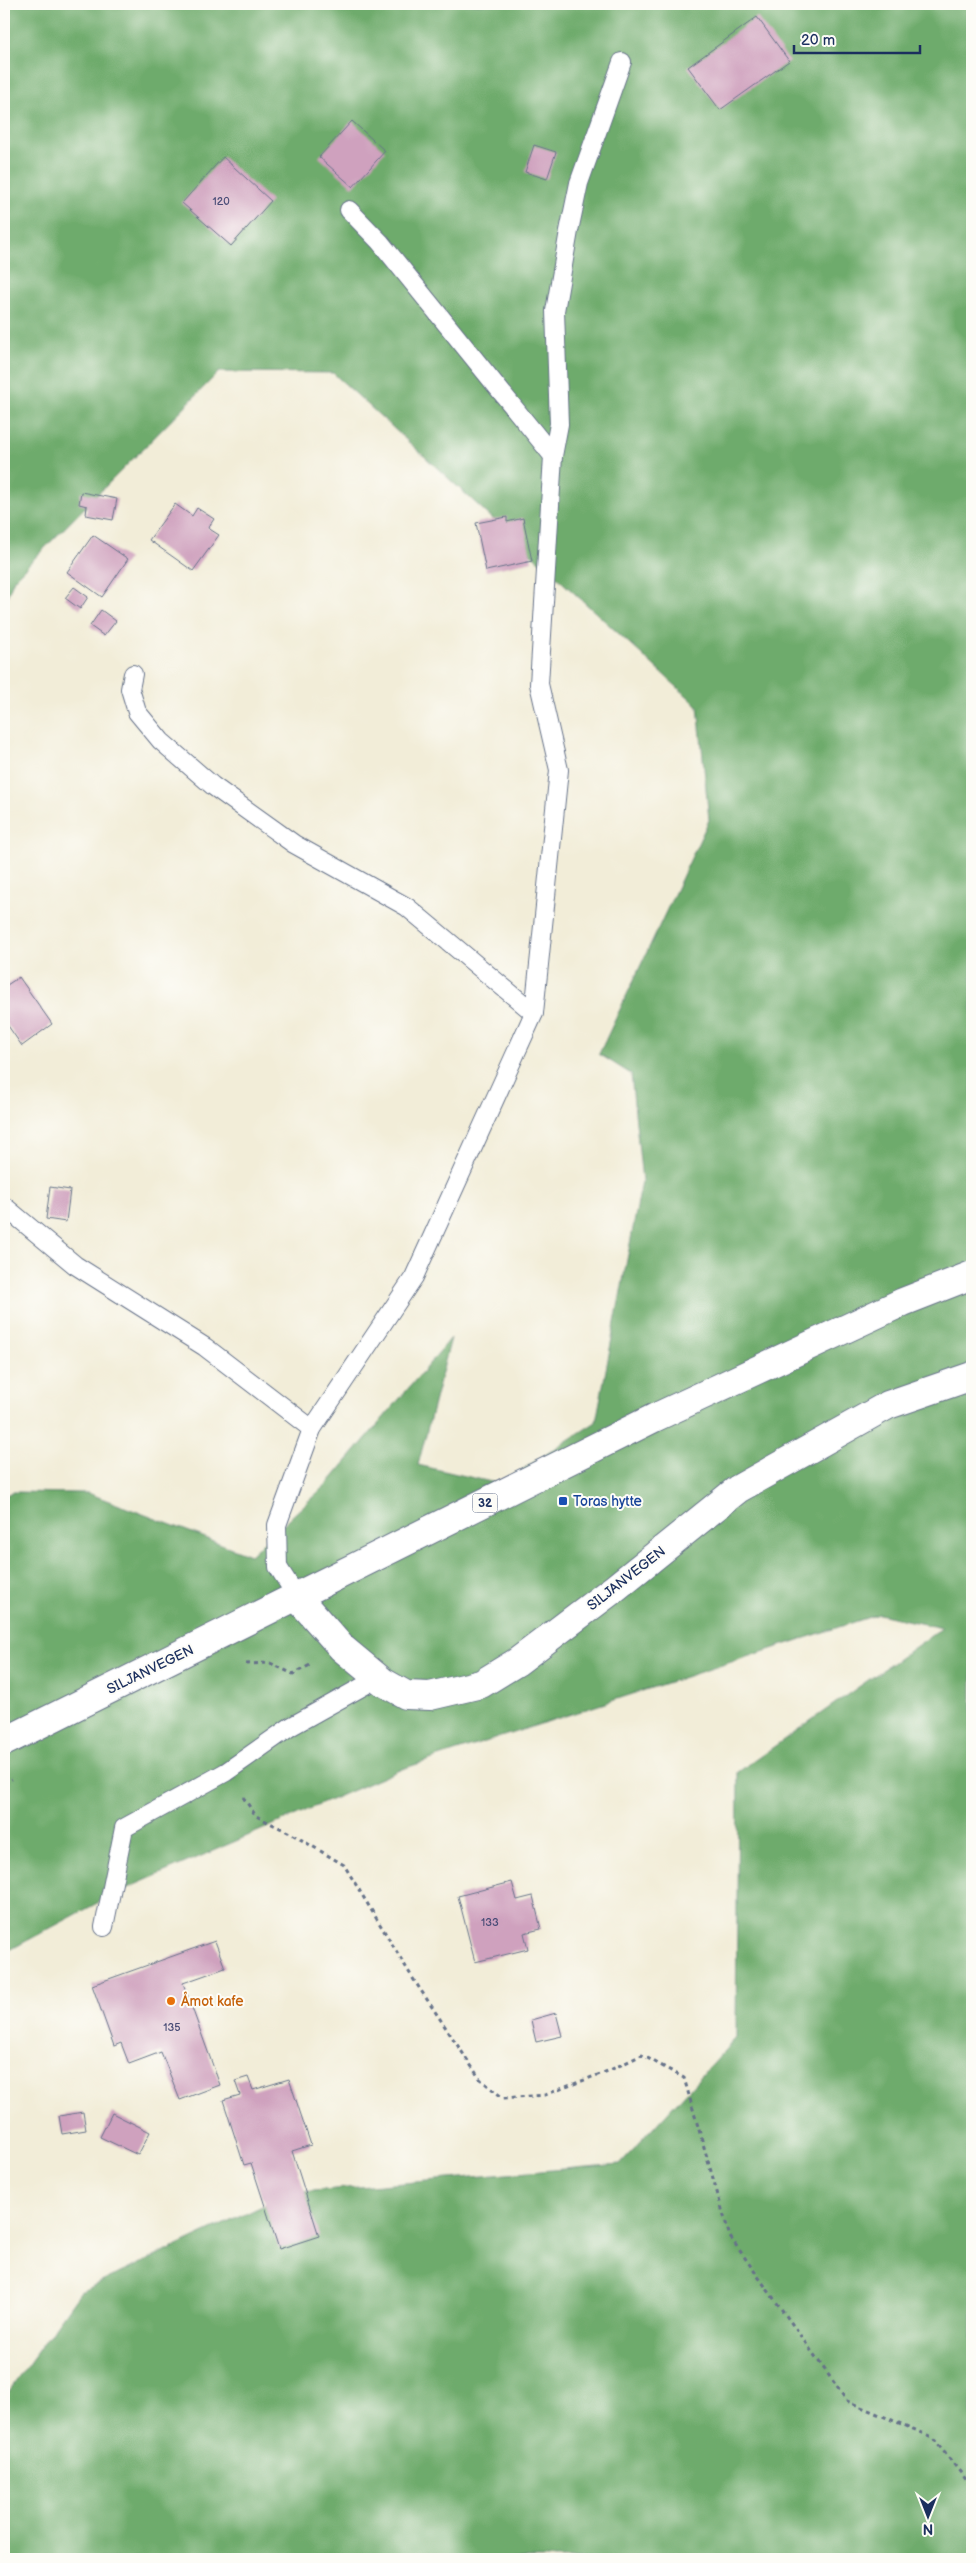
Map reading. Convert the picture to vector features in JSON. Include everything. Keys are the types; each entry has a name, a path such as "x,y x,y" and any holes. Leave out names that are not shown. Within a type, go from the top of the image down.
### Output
{"main road":[{"name":"SILJANVEGEN","path":"4,1742 654,1418 903,1302 972,1274"},
{"name":"SILJANVEGEN","path":"296,1597 342,1648 378,1678 406,1695 430,1696 481,1684 516,1662 615,1588 738,1490 888,1405 972,1376"}],"lane":[{"path":"296,1597 278,1567 277,1525 312,1429 414,1277 534,1013 559,770 539,684 553,456 559,424 555,311 569,231 580,183 622,62"},
{"path":"349,210 380,242 553,456"},
{"path":"133,674 130,688 136,712 161,741 212,786 294,844 407,908 534,1013"},
{"path":"4,1206 75,1265 205,1347 312,1429"},
{"path":"104,1927 124,1828 226,1772 290,1728 378,1678"}],"path":[{"path":"243,1664 270,1663 293,1674 342,1648"},
{"path":"226,1772 256,1816 290,1833 344,1865 412,1978 480,2079 503,2098 545,2095 608,2071 642,2055 684,2078 730,2237 846,2400 932,2437 972,2487"},
{"path":"4,1783 20,1774"}],"green space":[{"path":"4,4 972,4 972,2559 4,2559 4,2398 80,2292 290,2193 620,2164 736,2038 738,1772 942,1628 879,1614 402,1769 116,1893 4,1953 4,1496 12,1492 88,1493 250,1555 329,1482 451,1338 418,1465 500,1484 596,1422 642,1181 631,1074 599,1054 709,820 698,706 333,373 219,372 14,579 4,604"}],"building":[{"path":"757,17 789,61 720,110 688,67"},
{"path":"352,121 385,151 353,187 319,157"},
{"path":"534,145 556,152 547,179 525,172"},
{"path":"223,157 271,201 231,246 182,203"},
{"path":"81,492 117,499 113,520 86,515 87,506 79,504"},
{"path":"175,504 192,516 197,508 214,519 208,528 219,535 193,571 149,540"},
{"path":"507,517 507,522 523,518 532,561 486,571 476,523"},
{"path":"93,535 128,559 102,597 67,572"},
{"path":"74,587 88,597 80,609 65,598"},
{"path":"101,610 116,621 104,636 90,626"},
{"path":"19,977 52,1024 22,1046 4,1020 4,987"},
{"path":"4,1056 10,1063 4,1069"},
{"path":"50,1187 70,1190 66,1222 46,1219"},
{"path":"512,1882 517,1900 533,1896 541,1929 524,1933 528,1949 475,1962 458,1896"},
{"path":"215,1941 225,1968 183,1983 220,2085 180,2100 161,2052 129,2064 121,2043 114,2046 92,1985"},
{"path":"556,2013 562,2036 536,2042 531,2020"},
{"path":"248,2077 253,2090 289,2079 311,2145 292,2151 319,2236 279,2249 251,2163 244,2165 223,2100 240,2095 235,2081"},
{"path":"83,2112 86,2130 62,2134 59,2116"},
{"path":"112,2113 150,2132 138,2155 100,2137"}],"place":[{"name":"Toras hytte","path":"563,1501"},
{"name":"Åmot kafe","path":"171,2001"}]}
